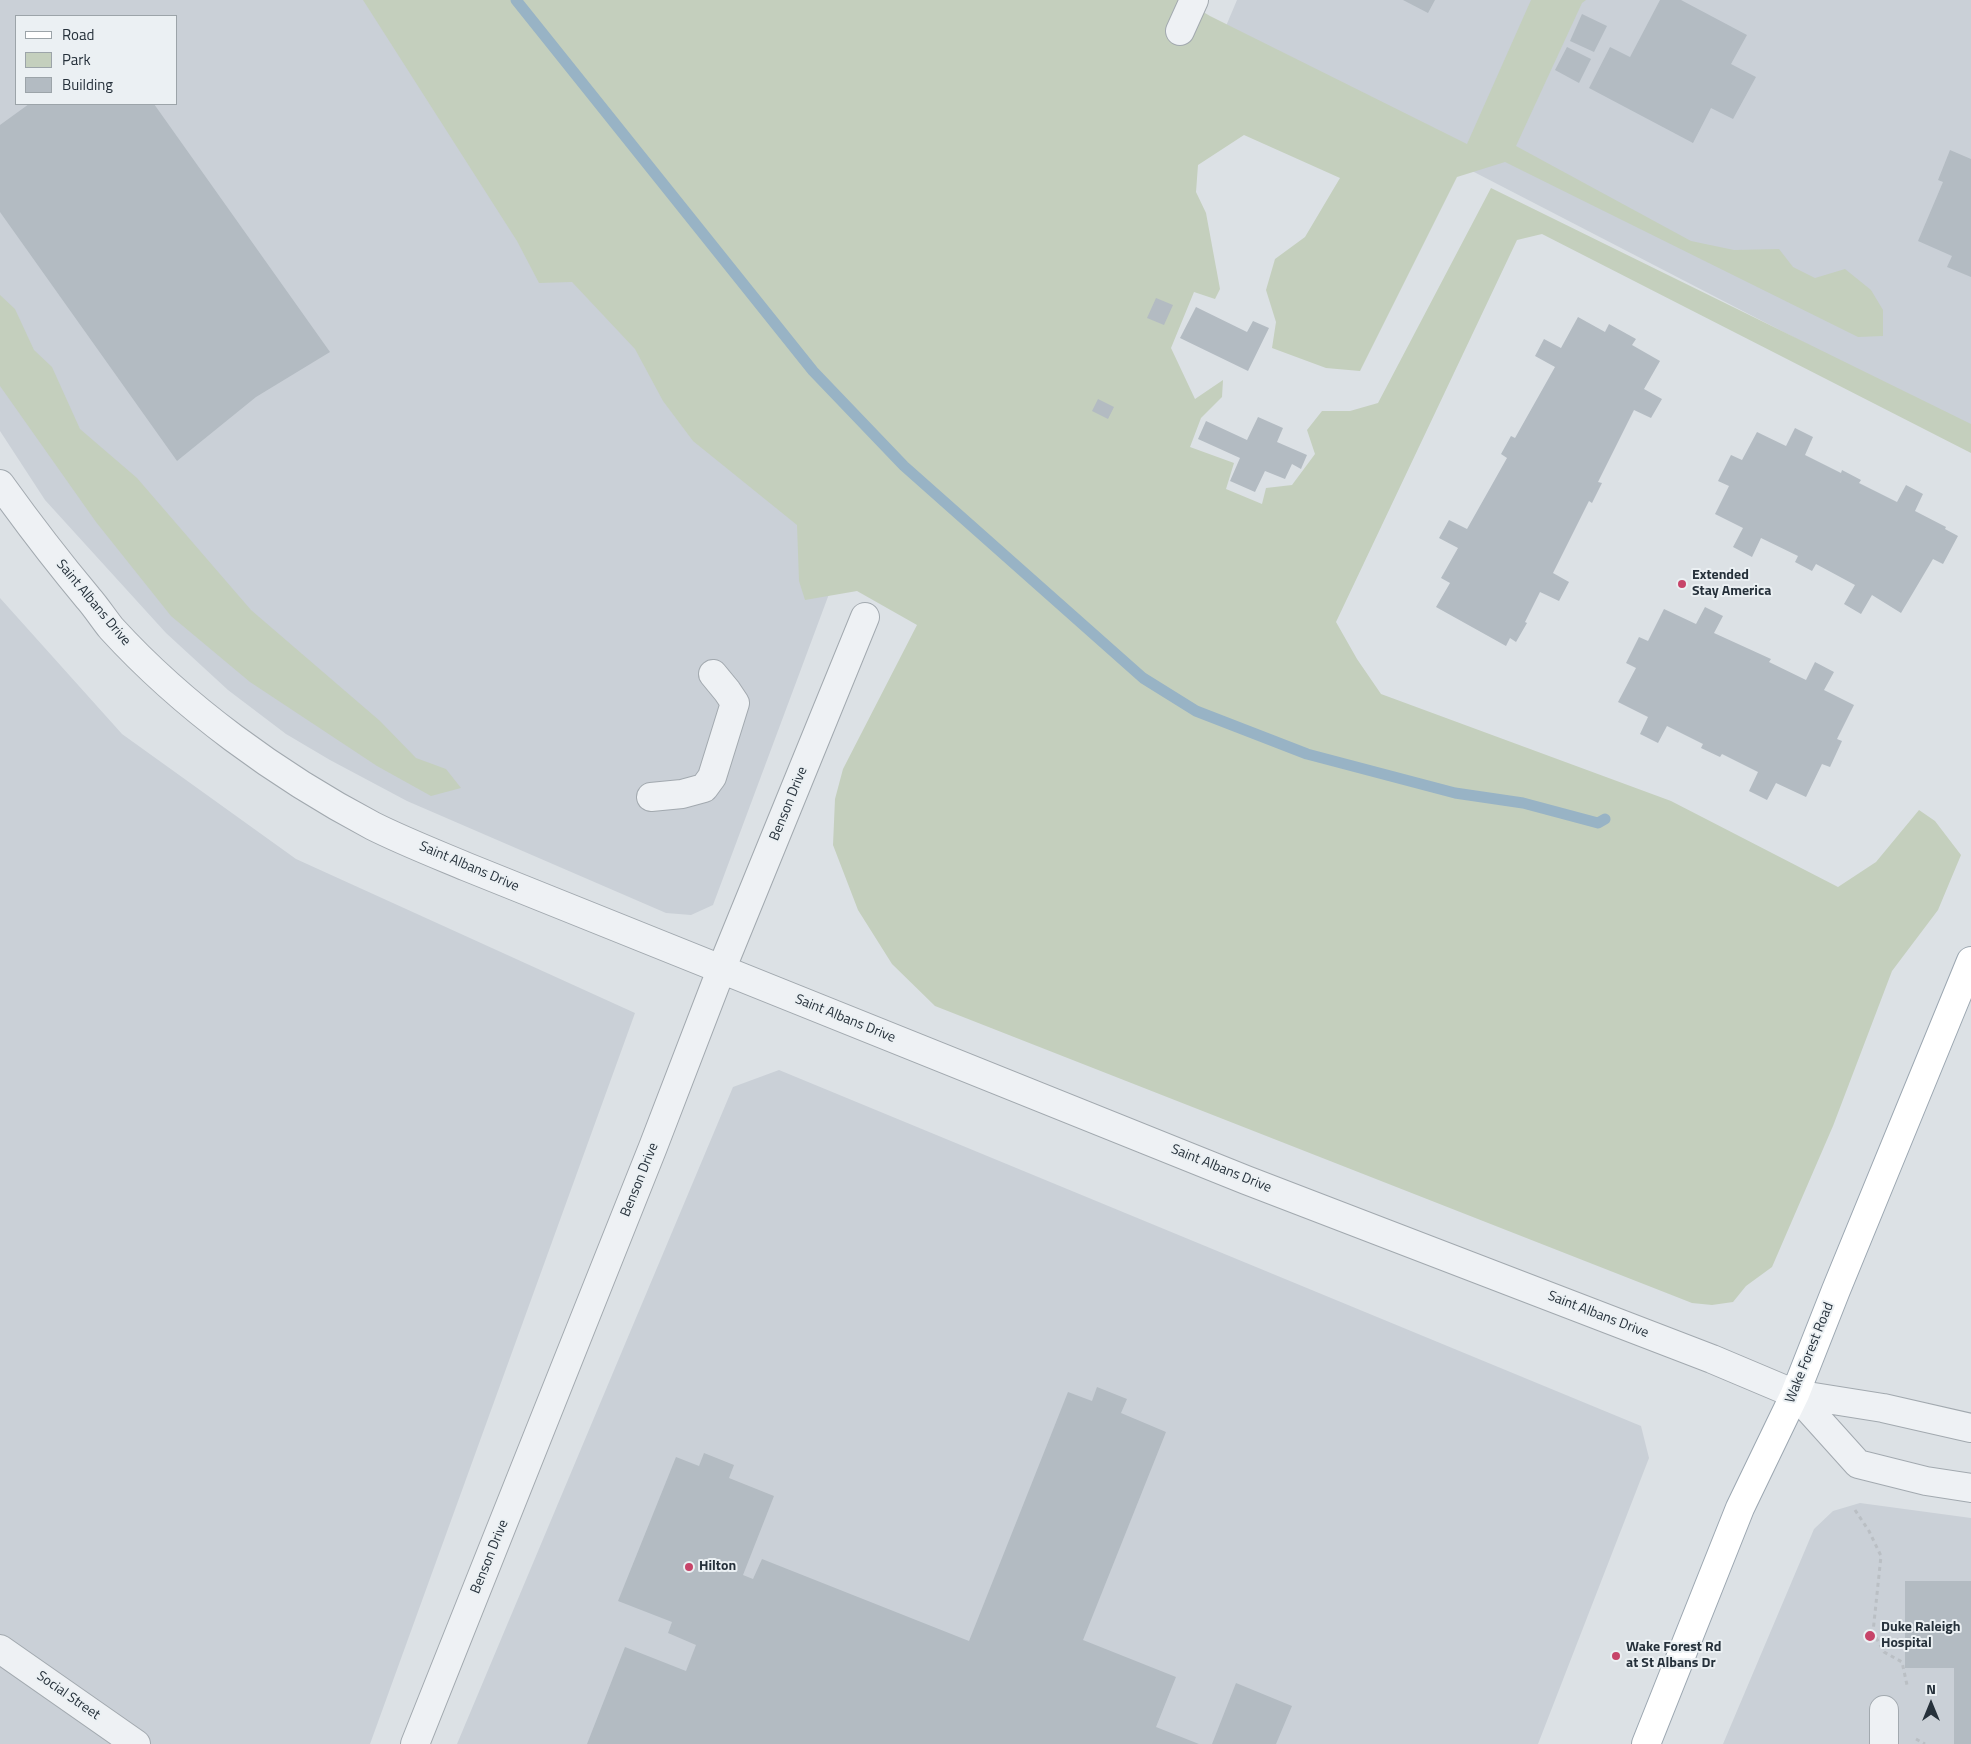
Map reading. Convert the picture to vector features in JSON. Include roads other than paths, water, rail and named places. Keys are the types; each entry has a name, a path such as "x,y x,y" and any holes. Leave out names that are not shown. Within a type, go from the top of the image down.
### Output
{"main road":[{"name":"Wake Forest Road","path":"1646,1744 1740,1508 1795,1394 1971,961"}],"street":[{"path":"1180,31 1194,0"},
{"name":"Saint Albans Drive","path":"0,484 43,544 110,626 188,701 227,734 276,768 375,827 467,867 721,970 1246,1180 1703,1356 1795,1394 1883,1408 1971,1428"},
{"name":"Benson Drive","path":"415,1744 654,1147 721,970 865,617"},
{"path":"651,797 682,794 704,788 712,777 734,703 713,674"},
{"name":"Saint Albans Drive","path":"1795,1394 1858,1464 1926,1481 1971,1488"},
{"name":"Social Street","path":"0,1649 136,1744"},
{"path":"1884,1710 1884,1744"}],"waterway":[{"path":"516,0 813,371 904,466 1143,678 1196,711 1307,754 1455,793 1523,803 1598,823 1605,819"}],"place":[{"name":"Extended Stay America","path":"1682,584"},
{"name":"Hilton","path":"689,1567"},
{"name":"Duke Raleigh Hospital","path":"1870,1636"},
{"name":"Wake Forest Rd at St Albans Dr","path":"1616,1656"}]}
